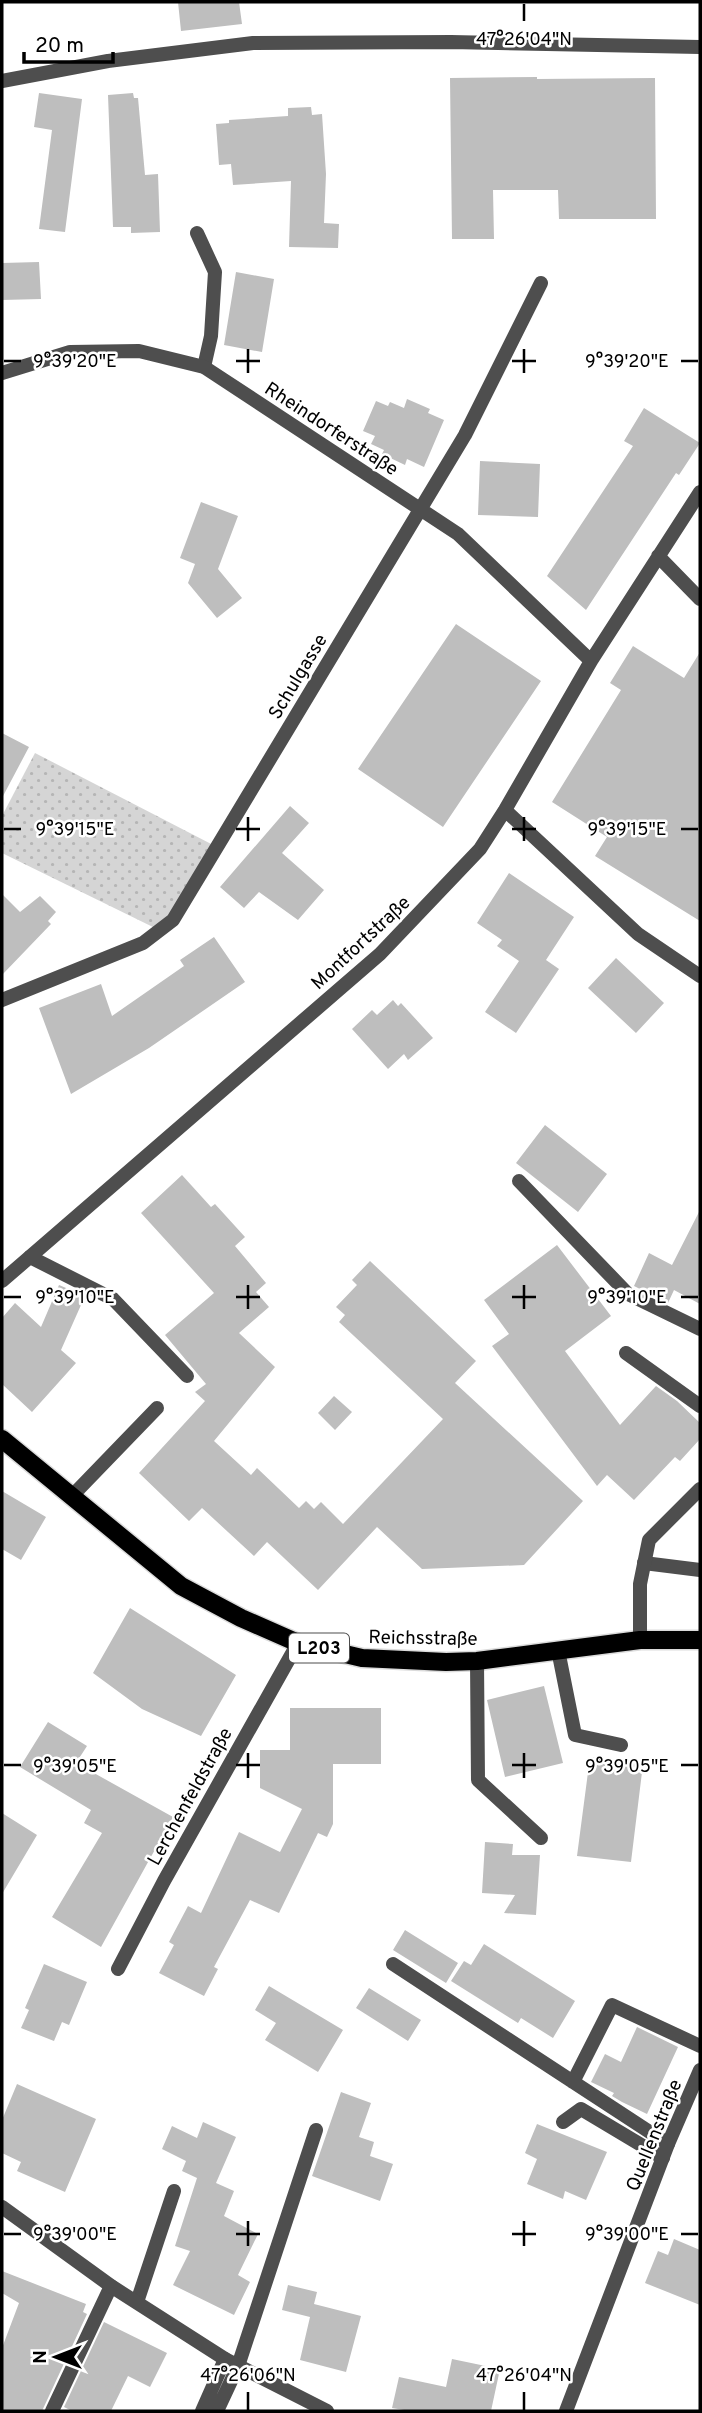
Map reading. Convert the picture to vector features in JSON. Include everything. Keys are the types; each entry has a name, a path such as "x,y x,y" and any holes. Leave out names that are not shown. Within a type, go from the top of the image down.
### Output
{"main road":[{"name":"Reichsstraße","path":"2,1439 181,1586 241,1618 298,1643 362,1658 446,1662 477,1661 640,1640 700,1640"}],"street":[{"path":"2,81 108,61 253,43 451,42 700,47"},
{"path":"197,233 215,272 211,337 204,368"},
{"name":"Schulgasse","path":"2,1000 143,943 173,920 465,435 541,283"},
{"name":"Rheindorferstraße","path":"2,373 70,352 139,351 204,368 458,534 591,661"},
{"name":"Montfortstraße","path":"2,1281 380,954 480,849 591,661 700,492"},
{"path":"658,556 700,599"},
{"path":"505,810 638,934 700,976"},
{"path":"519,1181 628,1294 700,1329"},
{"path":"30,1257 113,1298 187,1376"},
{"path":"626,1353 700,1406"},
{"path":"72,1496 157,1408"},
{"path":"640,1640 639,1608 649,1540 700,1489"},
{"path":"645,1563 700,1570"},
{"name":"Lerchenfeldstraße","path":"118,1969 170,1869 298,1643"},
{"path":"558,1650 575,1735 621,1745"},
{"path":"477,1661 478,1780 541,1838"},
{"path":"393,1964 573,2082 666,2151"},
{"path":"573,2082 612,2005 700,2046"},
{"name":"Quellenstraße","path":"566,2411 700,2070"},
{"path":"563,2122 581,2109 666,2151"},
{"path":"217,2411 231,2362 316,2130"},
{"path":"137,2302 174,2192"},
{"path":"2,2207 111,2286 231,2362 327,2411"},
{"path":"52,2411 111,2286"},
{"path":"202,2411 231,2362"}],"shaded area":[{"path":"35,753 217,847 159,930 2,853 2,816"}],"building":[{"path":"178,2 239,2 242,24 181,31"},
{"path":"450,78 655,78 656,219 559,219 558,190 493,190 494,239 452,239"},
{"path":"39,93 82,99 65,232 39,229 52,130 34,127"},
{"path":"133,93 134,98 138,98 145,175 158,174 160,232 131,233 131,227 113,227 108,95"},
{"path":"311,107 312,115 322,114 326,174 324,223 339,224 338,248 289,247 291,181 233,185 231,164 219,165 216,124 229,123 229,120 288,116 288,108"},
{"path":"39,262 41,299 2,300 2,263"},
{"path":"236,272 274,279 262,352 224,345"},
{"path":"407,399 430,409 428,413 444,420 424,467 407,459 405,465 382,454 384,450 371,444 375,436 363,431 376,401 388,406 390,402 404,408"},
{"path":"644,408 700,443 679,475 676,473 586,610 547,576 633,446 624,441"},
{"path":"480,461 540,464 538,517 478,515"},
{"path":"201,502 238,516 218,569 242,598 217,618 188,583 195,564 180,558"},
{"path":"456,624 541,681 443,827 358,769"},
{"path":"633,646 684,678 700,652 700,921 595,856 607,837 552,802 621,690 610,683"},
{"path":"2,733 29,747 2,798"},
{"path":"290,806 309,823 282,853 324,890 298,920 259,892 244,908 220,887"},
{"path":"509,873 574,917 546,960 559,969 516,1033 485,1012 519,961 497,946 502,940 477,923"},
{"path":"2,894 20,912 40,896 56,912 48,921 51,924 2,975"},
{"path":"214,937 245,982 149,1048 71,1094 39,1008 101,984 112,1016 184,966 180,960"},
{"path":"616,958 664,1003 636,1033 588,988"},
{"path":"393,1000 398,1006 401,1003 433,1038 408,1060 404,1054 388,1069 352,1029 372,1010 377,1015"},
{"path":"545,1125 607,1174 578,1212 516,1163"},
{"path":"182,1175 211,1207 215,1204 245,1237 235,1246 266,1283 256,1292 269,1307 239,1333 275,1367 214,1441 251,1475 257,1468 299,1508 306,1501 314,1509 321,1502 343,1524 443,1419 339,1322 345,1315 336,1307 357,1285 352,1280 370,1261 476,1361 455,1383 583,1501 524,1565 422,1569 377,1527 318,1590 267,1542 254,1556 202,1508 189,1521 139,1473 205,1401 195,1392 206,1384 165,1335 214,1293 141,1213"},
{"path":"700,1210 700,1304 674,1290 668,1303 634,1286 649,1253 672,1265"},
{"path":"557,1245 611,1316 565,1351 620,1425 656,1386 700,1423 700,1439 680,1461 675,1457 634,1500 607,1475 597,1486 492,1346 509,1334 484,1300"},
{"path":"59,1285 85,1296 61,1350 76,1363 32,1412 2,1384 2,1318 15,1303 41,1327"},
{"path":"334,1396 352,1412 335,1430 318,1413"},
{"path":"2,1491 46,1517 21,1560 2,1549"},
{"path":"130,1608 236,1675 201,1736 142,1709 93,1673"},
{"path":"544,1686 563,1763 505,1777 487,1700"},
{"path":"290,1708 381,1708 381,1764 333,1764 333,1824 327,1837 318,1833 279,1913 250,1900 214,1967 218,1969 204,1996 159,1973 174,1945 169,1942 188,1906 201,1913 239,1832 280,1852 302,1809 260,1788 260,1750 290,1750"},
{"path":"48,1722 87,1746 76,1763 173,1817 101,1947 52,1917 102,1833 84,1823 91,1810 20,1767"},
{"path":"590,1757 643,1764 631,1862 577,1856"},
{"path":"2,1813 37,1835 2,1894"},
{"path":"485,1842 513,1844 512,1855 540,1855 536,1915 504,1913 515,1895 482,1893"},
{"path":"405,1930 458,1963 446,1983 393,1950"},
{"path":"484,1944 575,2001 553,2038 521,2018 518,2023 451,1981 464,1961 471,1965"},
{"path":"44,1964 87,1982 69,2025 62,2022 54,2041 21,2028 29,2010 25,2008"},
{"path":"269,1986 343,2030 318,2072 265,2040 276,2023 255,2010"},
{"path":"369,1988 421,2020 408,2041 356,2008"},
{"path":"637,2027 678,2047 647,2114 591,2082 605,2054 621,2062"},
{"path":"17,2084 96,2119 65,2192 17,2171 21,2162 2,2153 2,2120"},
{"path":"341,2092 371,2103 359,2137 374,2142 370,2156 393,2164 380,2201 312,2176"},
{"path":"203,2122 236,2137 216,2183 234,2191 224,2216 258,2234 238,2275 250,2282 234,2315 173,2285 190,2251 175,2246 197,2178 182,2171 186,2161 162,2149 172,2126 197,2138"},
{"path":"537,2124 607,2152 586,2200 565,2191 563,2199 527,2184 537,2159 525,2153"},
{"path":"674,2239 700,2250 700,2305 645,2283 658,2251 668,2255"},
{"path":"2,2271 86,2304 83,2312 87,2314 42,2411 2,2411 2,2348 19,2303 2,2293"},
{"path":"288,2285 317,2292 314,2304 361,2316 346,2372 300,2360 310,2317 282,2310"},
{"path":"104,2322 167,2353 150,2387 128,2376 111,2411 72,2411 64,2407"},
{"path":"452,2359 500,2369 491,2411 410,2411 392,2408 399,2377 446,2387"}]}
